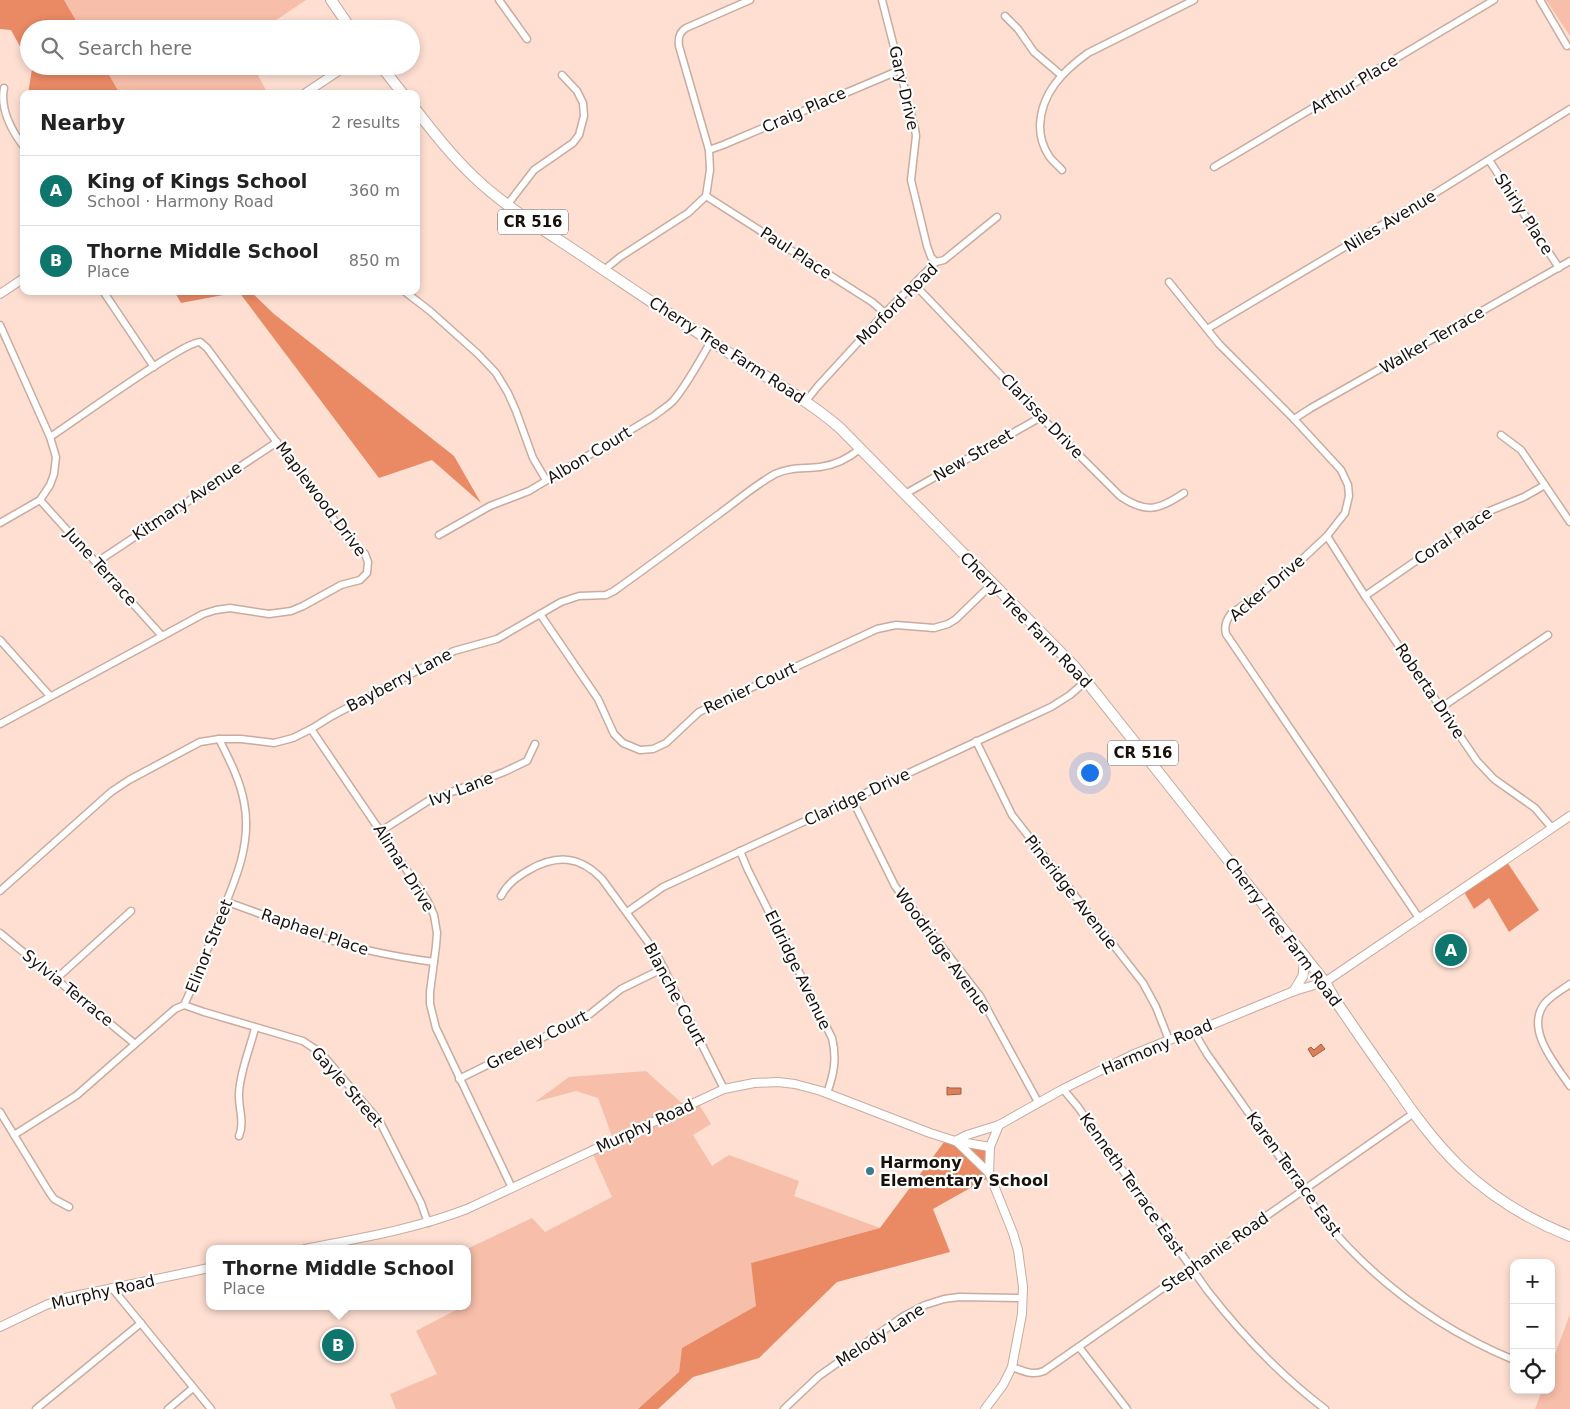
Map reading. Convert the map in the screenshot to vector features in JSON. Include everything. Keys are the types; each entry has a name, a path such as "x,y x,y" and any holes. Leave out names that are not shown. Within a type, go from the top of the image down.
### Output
{"main road":[{"path":"330,0 345,20"},
{"path":"388,75 400,90"},
{"name":"Cherry Tree Farm Road","path":"420,115 473,176 508,204 711,341 806,401 861,448 992,584 1062,653 1086,681 1325,982 1335,1000 1414,1114 1450,1156 1494,1196 1527,1217 1570,1236"},
{"path":"1294,991 1303,976 1305,956"}],"street":[{"path":"499,0 527,39"},
{"path":"604,270 620,257 688,214 706,196 710,170 709,150 679,46 679,36 686,28 750,0"},
{"name":"Gary Drive","path":"882,0 916,136 911,180 927,246 936,262"},
{"path":"1062,170 1049,156 1040,132 1043,106 1050,89 1061,75 1088,53 1194,0"},
{"name":"Arthur Place","path":"1214,167 1494,0"},
{"path":"1540,0 1567,46"},
{"path":"1005,16 1018,29 1034,52 1061,75"},
{"name":"Craig Place","path":"709,150 900,70"},
{"path":"310,90 332,75"},
{"path":"508,204 534,170 573,143 579,135 584,116 583,103 577,91 562,75"},
{"path":"4,88 2,102 8,123 20,141"},
{"name":"Niles Avenue","path":"1207,329 1489,160 1570,109"},
{"name":"Shirly Place","path":"1489,160 1559,268"},
{"name":"Paul Place","path":"706,196 872,302 886,313"},
{"name":"Morford Road","path":"806,401 886,313 936,262 944,260 997,217"},
{"name":"Walker Terrace","path":"1294,420 1311,408 1570,261"},
{"path":"0,294 20,281"},
{"name":"Acker Drive","path":"1169,282 1219,344 1341,470 1348,485 1349,500 1345,513 1327,536 1284,576 1231,614 1226,623 1226,634 1419,918"},
{"name":"Clarissa Drive","path":"915,284 1099,476 1128,502 1143,507 1158,507 1167,504 1184,493"},
{"path":"106,295 154,367"},
{"path":"409,295 478,354 496,374 516,410 532,458 546,480"},
{"path":"0,324 50,437 55,452 56,464 50,485 40,500 0,523"},
{"name":"Maplewood Drive","path":"0,724 203,614 221,608 237,608 269,614 291,611 341,585 360,580 367,573 368,562 365,554 352,544 202,343 197,341 191,344 50,437"},
{"name":"Albon Court","path":"439,535 494,504 524,494 666,407 676,397 711,341"},
{"name":"New Street","path":"905,494 1041,416"},
{"path":"1501,435 1521,450 1570,522"},
{"name":"Kitmary Avenue","path":"97,562 277,442"},
{"name":"Bayberry Lane","path":"0,891 119,786 157,764 200,742 219,738 274,743 311,729 454,651 497,639 556,604 573,598 606,594 614,591 777,473 790,469 819,467 837,463 861,448"},
{"name":"Coral Place","path":"1365,596 1487,512 1524,497 1545,485"},
{"name":"June Terrace","path":"40,500 162,636"},
{"name":"Roberta Drive","path":"1327,536 1365,596 1483,768 1494,779 1535,808 1552,828"},
{"name":"Renier Court","path":"540,614 598,699 614,734 632,747 647,750 659,748 666,743 699,712 877,629 896,625 934,628 948,624 956,619 992,584"},
{"path":"1442,708 1548,635"},
{"path":"0,640 50,696"},
{"name":"Claridge Drive","path":"627,912 663,887 1050,707 1070,695 1086,681"},
{"name":"Alimar Drive","path":"311,729 382,831 427,900 434,915 437,932 430,992 432,1017 459,1079 512,1188"},
{"name":"Elinor Street","path":"14,1135 77,1095 175,1009 184,1005 227,902 244,853 246,820 240,787 219,738"},
{"name":"Pineridge Avenue","path":"976,742 1012,815 1143,983 1156,1007 1169,1040"},
{"name":"Ivy Lane","path":"382,831 428,801 528,761 535,744"},
{"name":"Woodridge Avenue","path":"852,799 895,886 980,996 1038,1102"},
{"name":"Harmony Road","path":"955,1141 967,1135 999,1125 1063,1088 1132,1055 1294,991 1325,982 1570,816"},
{"name":"Eldridge Avenue","path":"740,851 832,1038 835,1059 834,1070 827,1093"},
{"name":"Blanche Court","path":"501,896 509,884 537,866 552,860 572,860 595,872 656,953 724,1089"},
{"name":"Raphael Place","path":"227,902 358,949 434,962"},
{"path":"56,979 131,911"},
{"name":"Sylvia Terrace","path":"0,934 135,1044"},
{"name":"Greeley Court","path":"459,1079 590,1014 620,990 664,968"},
{"path":"1570,984 1546,1003 1541,1010 1538,1024 1544,1046 1570,1086"},
{"name":"Gayle Street","path":"184,1005 303,1041 321,1053 380,1122 421,1203 428,1223"},
{"path":"238,1136 241,1127 239,1092 255,1028"},
{"name":"Karen Terrace East","path":"1194,1032 1207,1054 1318,1212 1348,1246 1382,1280 1402,1296 1473,1342 1510,1358"},
{"name":"Murphy Road","path":"325,1245 410,1228 467,1209 724,1089 754,1083 778,1082 795,1084 827,1093 930,1133 955,1141 990,1147"},
{"name":"Kenneth Terrace East","path":"1063,1088 1222,1309 1258,1350 1298,1388 1325,1409"},
{"path":"0,1112 54,1199 69,1207"},
{"name":"Stephanie Road","path":"1012,1367 1031,1374 1038,1374 1414,1114"},
{"path":"986,1409 1012,1367 1020,1332 1022,1298 1018,1250 989,1173 990,1147 999,1125"},
{"path":"955,1141 989,1173"},
{"name":"Murphy Road","path":"0,1327 65,1298 206,1269"},
{"path":"112,1288 211,1409"},
{"name":"Melody Lane","path":"784,1409 819,1376 904,1316 925,1305 958,1297 1022,1298"},
{"path":"36,1409 141,1323"},
{"path":"1079,1347 1128,1409"},
{"path":"168,1409 193,1388"}],"shaded area":[{"path":"0,0 64,0 76,20 20,20 20,46 11,30 0,29"},
{"path":"64,0 306,0 276,20 76,20"},
{"path":"1546,0 1570,0 1570,36"},
{"path":"31,75 109,75 118,90 29,90"},
{"path":"109,75 258,75 266,90 118,90"},
{"path":"176,295 223,295 181,303"},
{"path":"241,295 254,295 274,314 454,456 481,503 432,460 379,478"},
{"path":"1507,862 1539,910 1509,932 1489,898 1474,909 1464,892"},
{"path":"1321,1044 1325,1049 1313,1057 1308,1049 1311,1047 1314,1050"},
{"path":"646,1071 685,1106 697,1101 711,1124 693,1135 712,1166 729,1155 799,1181 794,1196 880,1228 751,1263 757,1306 682,1348 679,1372 638,1409 396,1409 390,1394 437,1374 416,1331 456,1310 471,1310 471,1247 532,1218 545,1232 612,1197 591,1150 613,1139 598,1098 576,1091 535,1102 569,1077"},
{"path":"947,1087 961,1088 961,1094 947,1095"},
{"path":"947,1138 988,1146 988,1178 933,1209 950,1252 837,1282 759,1358 693,1377 658,1409 638,1409 679,1372 682,1348 756,1306 751,1263 880,1228"},
{"path":"1570,1314 1570,1409 1535,1409 1541,1394 1555,1394 1555,1354"}],"place":[{"name":"King of Kings School","path":"1451,950"},
{"name":"Harmony Elementary School","path":"870,1171"},
{"name":"Thorne Middle School","path":"338,1345"}]}
